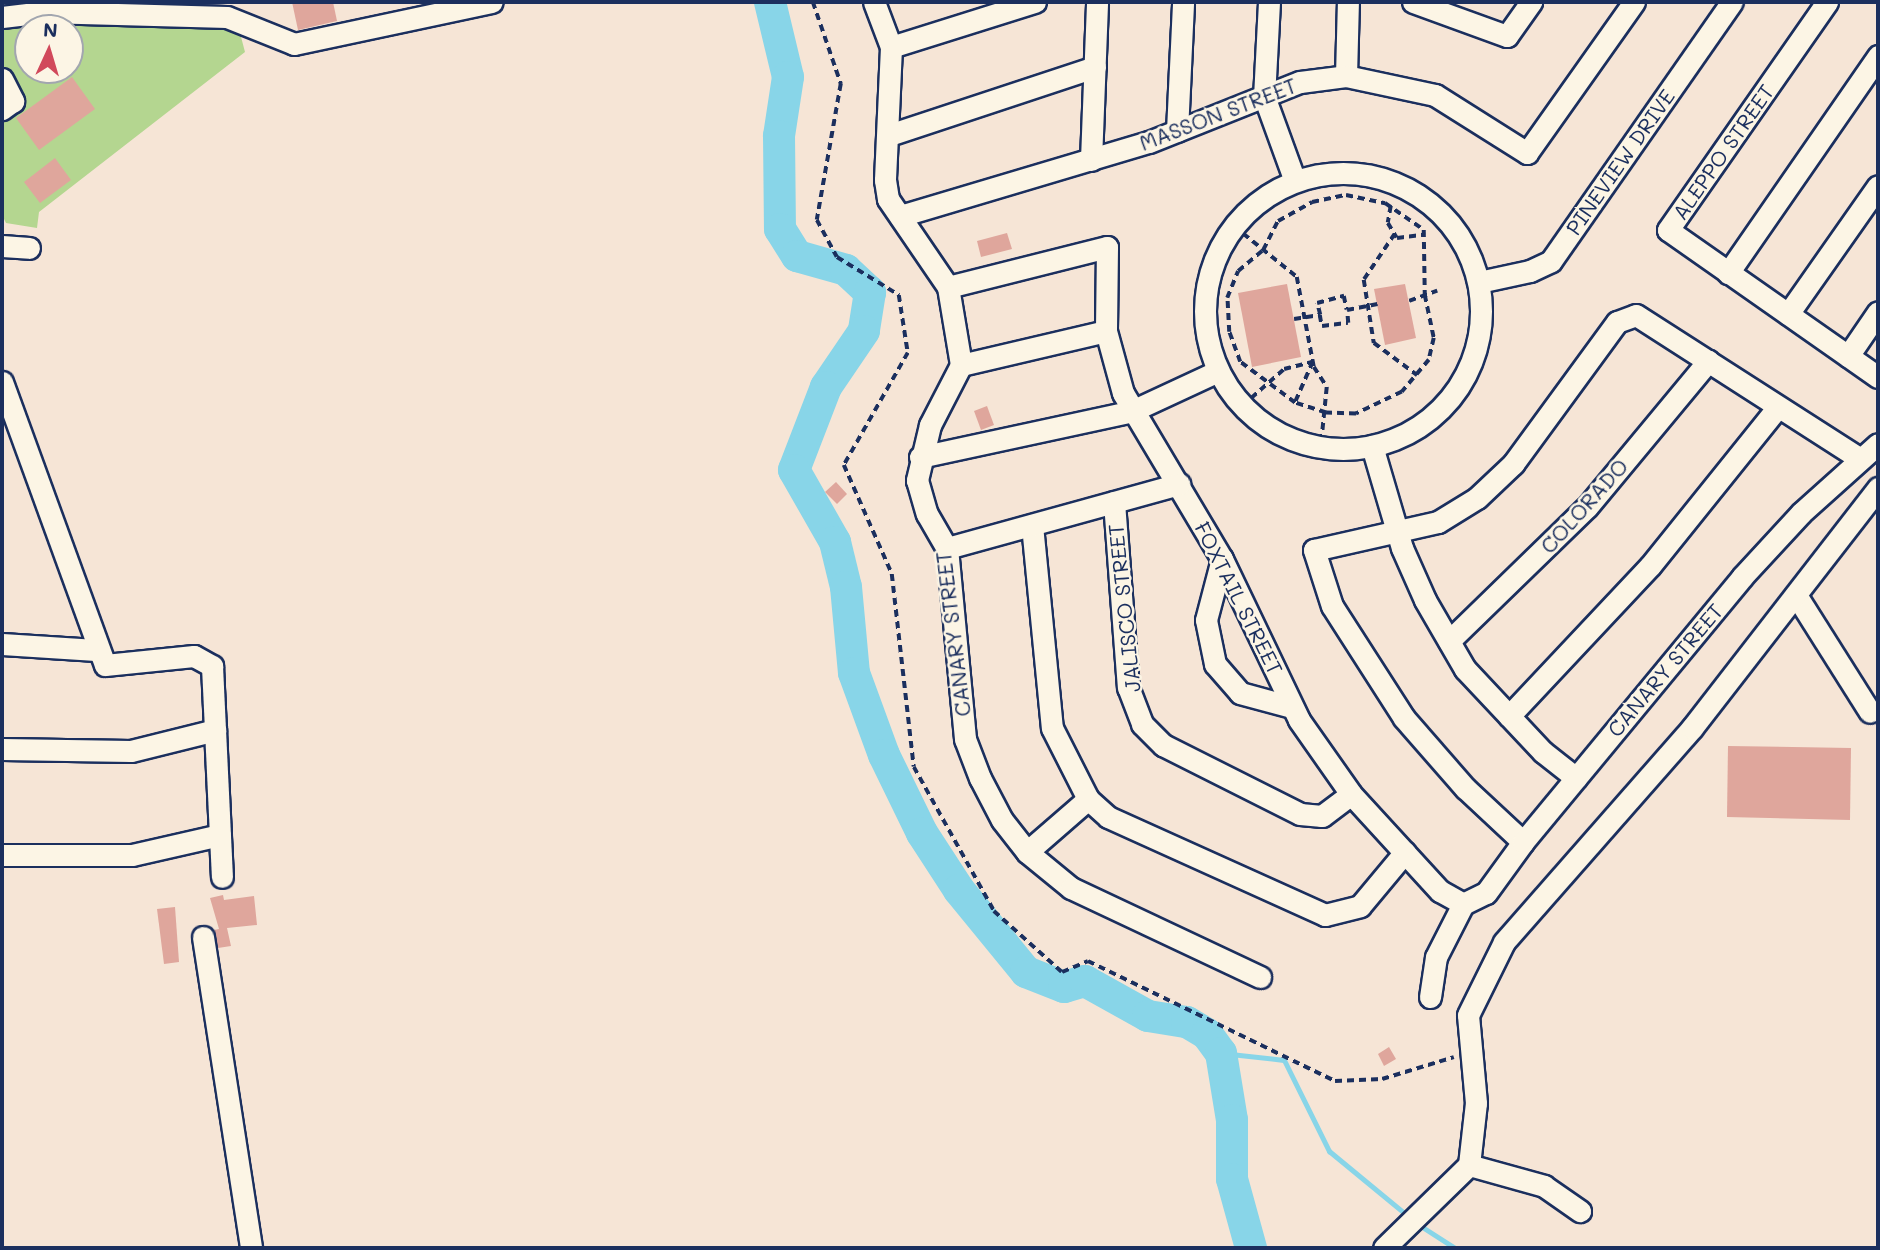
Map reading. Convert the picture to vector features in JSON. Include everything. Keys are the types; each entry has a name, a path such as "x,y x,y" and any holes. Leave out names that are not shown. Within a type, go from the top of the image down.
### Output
{"street":[{"path":"2,17 44,12 228,10 294,44 492,2"},
{"path":"874,2 891,47 885,180 888,199 948,288 961,365 1106,331"},
{"path":"891,47 1035,2"},
{"path":"1091,160 1097,2"},
{"path":"1177,131 1182,2"},
{"path":"1269,2 1264,96 1295,181"},
{"path":"1346,76 1348,2"},
{"path":"1413,2 1507,36 1531,2"},
{"name":"MASSON STREET","path":"900,216 1091,160 1177,131 1300,82 1346,76 1435,95 1527,153 1634,2"},
{"name":"PINEVIEW DRIVE","path":"1479,282 1530,271 1551,261 1732,2"},
{"name":"ALEPPO STREET","path":"1827,2 1668,230 1878,377"},
{"path":"1728,273 1878,56"},
{"path":"889,135 1095,67"},
{"path":"2,79 13,100 2,109"},
{"path":"1330,174 1366,175 1401,185 1431,204 1456,230 1479,282 1480,332 1472,365 1455,394 1432,417 1403,435 1372,446 1321,447 1265,425 1242,405 1218,371 1206,334 1205,296 1214,259 1234,226 1272,192 1295,181 1330,174"},
{"path":"1788,314 1878,186"},
{"path":"2,246 29,248"},
{"name":"FOXTAIL STREET","path":"948,288 1107,247 1106,331 1132,411 1179,484 1222,559 1292,706 1351,794 1440,891 1463,904"},
{"path":"1848,356 1878,312"},
{"path":"1523,842 1465,788 1404,718 1332,606 1314,550 1398,534 1438,522 1477,498 1513,464 1617,322 1636,315 1860,459"},
{"name":"COLORADO","path":"1448,641 1587,508 1708,361"},
{"name":"CANARY STREET","path":"961,365 920,457 919,496 947,548 965,739 990,801 1027,852 1046,870 1100,906 1260,978"},
{"path":"920,457 1132,411 1218,371"},
{"path":"2,382 96,650 105,665 205,659 212,666 222,877"},
{"path":"1509,716 1650,566 1778,407"},
{"name":"CANARY STREET","path":"1463,904 1486,893 1523,842 1742,577 1801,513 1878,444"},
{"path":"1372,446 1398,534 1425,600 1465,669 1509,716 1576,778"},
{"path":"947,548 1179,484"},
{"path":"1384,1248 1467,1168 1476,1102 1469,1048 1471,1006 1504,942 1692,728 1878,488"},
{"name":"JALISCO STREET","path":"1114,502 1128,687 1142,724 1163,745 1300,814 1322,816 1351,794"},
{"path":"1031,524 1052,728 1088,799 1108,817 1325,915 1360,906 1405,852"},
{"path":"1222,559 1206,620 1215,664 1240,693 1292,706"},
{"path":"1796,595 1870,712"},
{"path":"2,644 96,650"},
{"path":"2,749 131,751 215,730"},
{"path":"1027,852 1088,799"},
{"path":"2,855 132,855 220,835"},
{"path":"1430,998 1436,957 1463,904"},
{"path":"203,937 251,1248"},
{"path":"1467,1168 1544,1186 1580,1211"}],"path":[{"path":"813,2 841,84 817,220 837,257 899,295 908,353 844,464 892,574 914,767 994,911 1062,972 1088,961 1335,1081 1381,1079 1446,1062 1469,1048"},
{"path":"1346,195 1391,206 1412,218 1424,234 1425,295 1434,338 1429,360 1402,392 1356,414 1326,413 1295,403 1265,385 1240,362 1229,332 1227,298 1238,271 1263,250 1278,221 1312,202 1346,195"},
{"path":"1391,206 1388,223 1395,234 1411,239 1424,234"},
{"path":"1234,226 1297,277 1313,362 1327,387 1321,447"},
{"path":"1395,234 1364,280 1368,306 1374,343 1417,375"},
{"path":"1409,301 1437,291"},
{"path":"1344,296 1348,323 1322,326 1320,315 1317,303 1344,296"},
{"path":"1347,310 1377,304"},
{"path":"1294,319 1320,315"},
{"path":"1242,405 1284,369 1313,362"},
{"path":"1295,403 1313,362"}],"green space":[{"path":"2,18 14,18 14,84 84,84 84,20 216,22 240,33 245,52 39,212 37,228 6,223 2,215"}],"building":[{"path":"292,2 333,2 337,21 298,30"},
{"path":"62,84 77,84 95,109 39,150 16,118"},
{"path":"55,158 71,180 40,203 24,182"},
{"path":"1007,233 1012,249 981,257 977,241"},
{"path":"1287,284 1301,357 1252,367 1238,293"},
{"path":"1405,284 1416,338 1385,345 1374,289"},
{"path":"987,406 994,425 981,430 974,411"},
{"path":"836,482 847,494 837,504 825,492"},
{"path":"1728,746 1851,748 1850,820 1727,817"},
{"path":"223,895 224,900 254,896 257,925 227,928 231,946 218,948 214,930 219,929 210,898"},
{"path":"175,907 179,962 164,964 157,909"},
{"path":"1389,1047 1396,1059 1384,1066 1378,1054"}],"waterway":[{"path":"770,2 788,77 779,136 780,229 797,256 846,270 870,292 864,331 826,387 794,470 835,542 846,587 854,673 884,755 922,833 959,890 1026,972 1064,987 1085,981 1148,1016 1187,1022 1207,1034 1221,1053 1232,1120 1232,1179 1251,1248"},
{"path":"1221,1053 1284,1060 1329,1151 1409,1217"},
{"path":"1416,1223 1455,1248"}]}
